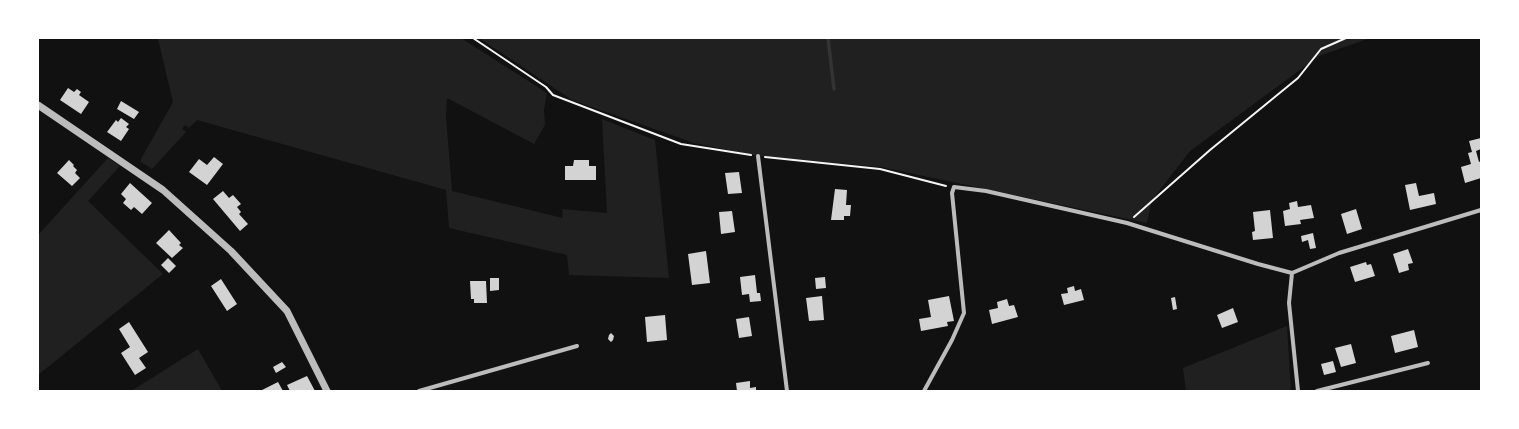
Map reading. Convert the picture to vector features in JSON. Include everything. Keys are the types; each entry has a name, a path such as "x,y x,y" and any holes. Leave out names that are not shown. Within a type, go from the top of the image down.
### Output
{"street":[{"path":"38,105 163,190 231,251 287,311 327,391"},
{"path":"758,156 787,391"},
{"path":"924,391 952,340 964,313 952,193 954,187 986,191 1127,223 1258,264 1292,273 1339,253 1481,210"},
{"path":"1292,273 1289,303 1298,391"},
{"path":"418,391 576,346"},
{"path":"1317,391 1428,363"}],"path":[{"path":"473,38 546,87 553,96 681,144 758,156 880,169 954,187"},
{"path":"1127,223 1210,150 1298,78 1321,49 1346,38"}],"shaded area":[{"path":"461,38 547,93 544,110 545,125 534,144 447,98 446,117 452,191 563,218 562,209 607,213 602,119 655,140 669,278 569,275 567,255 449,228 446,190 197,120 189,128 185,125 182,129 186,132 152,169 141,162 141,159 173,102 158,39"},
{"path":"479,38 1370,38 1319,56 1190,151 1152,200 1147,223 881,167 758,156 694,143 572,100"},
{"path":"108,158 120,166 88,201 163,274 38,375 38,235"},
{"path":"1287,326 1291,391 1186,391 1183,368"},
{"path":"198,349 222,391 131,391"}],"building":[{"path":"68,88 74,92 77,89 81,92 79,95 89,102 81,114 60,100"},
{"path":"121,101 139,112 134,119 117,109"},
{"path":"121,118 129,124 126,127 129,129 121,141 107,132 116,120 118,122"},
{"path":"1481,138 1481,149 1476,151 1479,162 1481,161 1481,178 1465,183 1461,167 1471,164 1468,153 1472,152 1469,141"},
{"path":"214,157 223,164 207,185 189,172 199,159 207,165"},
{"path":"69,160 77,170 75,173 80,178 72,186 57,173"},
{"path":"574,160 589,160 589,166 596,166 596,180 565,180 565,166 573,166"},
{"path":"739,172 742,193 728,194 725,173"},
{"path":"130,183 152,203 142,214 134,207 131,210 123,203 126,199 121,194"},
{"path":"1416,183 1419,196 1434,193 1436,204 1410,210 1405,185"},
{"path":"835,189 847,190 846,205 851,205 850,216 844,216 844,220 831,220"},
{"path":"223,191 229,198 233,195 241,204 237,207 241,212 239,214 248,224 240,231 213,199"},
{"path":"1297,201 1298,207 1311,205 1314,218 1300,220 1301,224 1285,226 1283,211 1290,209 1289,203"},
{"path":"1356,209 1362,229 1347,234 1341,214"},
{"path":"1270,210 1273,238 1253,240 1252,232 1255,231 1253,212"},
{"path":"732,211 735,232 721,234 719,212"},
{"path":"169,230 181,243 179,245 183,248 172,258 156,243"},
{"path":"1313,233 1316,248 1310,249 1308,240 1302,242 1301,236"},
{"path":"1408,249 1413,263 1408,264 1409,270 1399,273 1393,254"},
{"path":"706,251 710,283 692,285 688,254"},
{"path":"168,258 176,266 169,273 161,265"},
{"path":"1366,262 1367,265 1371,264 1375,276 1355,282 1350,267"},
{"path":"755,275 757,293 760,293 761,301 750,302 749,294 742,295 740,277"},
{"path":"825,277 826,288 816,289 815,278"},
{"path":"490,278 499,278 499,290 490,291"},
{"path":"221,279 237,304 227,311 211,286"},
{"path":"470,281 486,281 487,303 474,303 474,299 471,299"},
{"path":"1074,286 1075,291 1081,289 1084,300 1064,305 1061,294 1068,293 1067,288"},
{"path":"822,296 824,320 809,321 806,298"},
{"path":"949,296 954,321 947,322 948,326 921,331 919,319 931,317 928,300"},
{"path":"1175,297 1177,309 1173,310 1171,298"},
{"path":"1007,299 1009,306 1014,305 1018,317 992,324 989,310 998,308 997,302"},
{"path":"1233,308 1238,322 1222,328 1217,315"},
{"path":"665,315 667,340 647,342 645,317"},
{"path":"749,317 752,336 739,338 736,319"},
{"path":"129,322 148,352 139,358 146,368 135,375 121,353 130,347 119,329"},
{"path":"1414,330 1418,347 1395,353 1391,336"},
{"path":"611,333 614,336 611,342 608,339"},
{"path":"1351,344 1356,363 1341,367 1335,348"},
{"path":"1333,361 1336,372 1324,375 1321,364"},
{"path":"282,362 286,367 276,373 273,367"},
{"path":"307,376 315,391 290,391 287,385"},
{"path":"750,381 750,388 756,387 756,391 737,391 736,383"},
{"path":"278,382 283,391 260,391"}],"waterway":[{"path":"828,38 834,89"}]}
